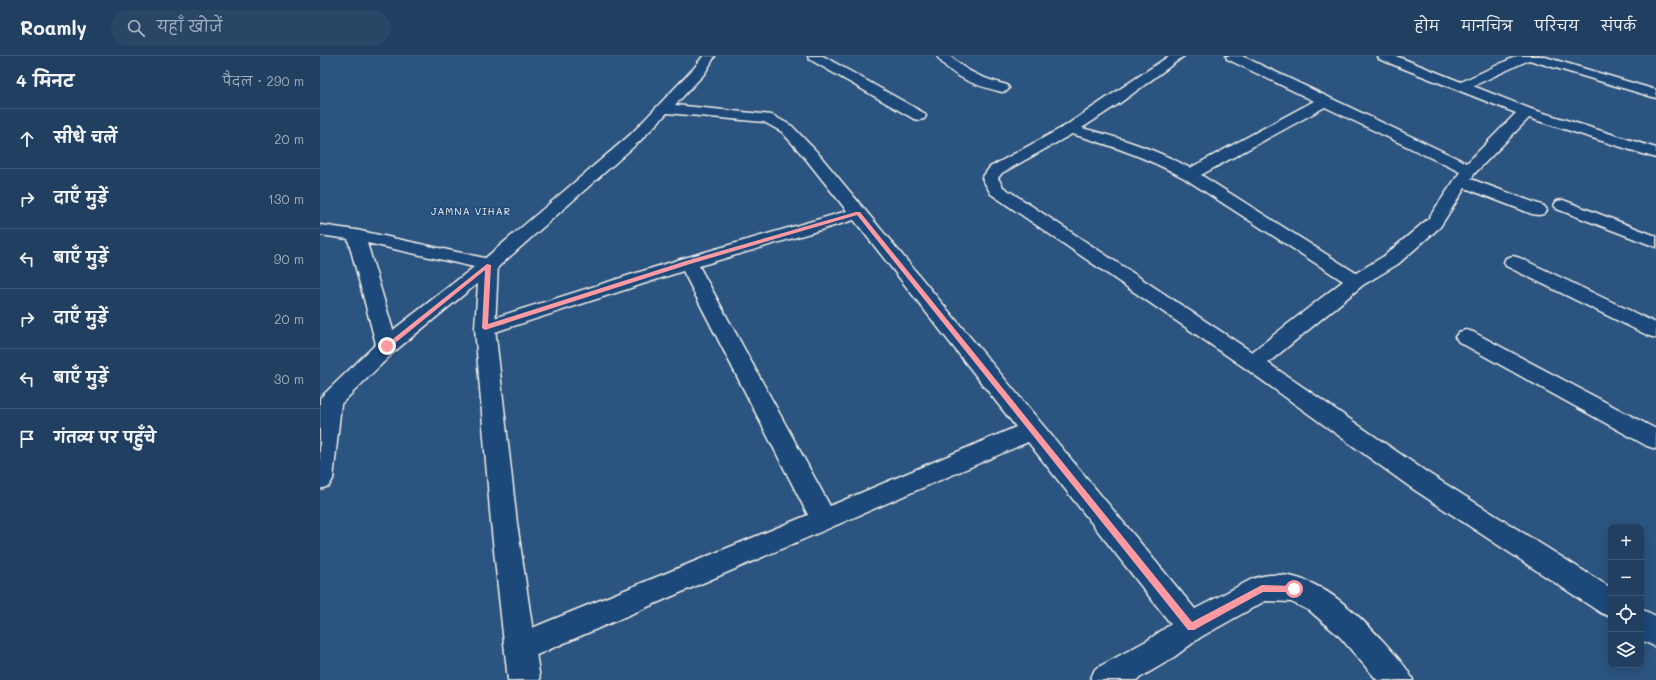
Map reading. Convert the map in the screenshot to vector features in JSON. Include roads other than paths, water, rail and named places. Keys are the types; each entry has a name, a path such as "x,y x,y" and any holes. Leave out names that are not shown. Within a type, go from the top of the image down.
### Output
{"street":[{"path":"320,479 325,406 387,346 488,265 636,138 700,70 709,56"},
{"path":"814,56 920,116"},
{"path":"943,56 961,72 977,82 1002,88"},
{"path":"1178,56 1070,128 996,170 990,178 996,190 1253,363 1419,480 1608,602"},
{"path":"1232,56 1325,101 1466,175 1538,210"},
{"path":"1384,56 1526,112 1656,153"},
{"path":"1461,87 1528,56 1656,94"},
{"path":"1190,174 1325,101"},
{"path":"664,108 767,118 787,129 858,213 1191,627"},
{"path":"1253,363 1356,281 1391,260 1434,223 1466,175 1526,112"},
{"path":"1070,128 1115,141 1165,161 1190,174 1215,192 1356,281"},
{"path":"1563,205 1656,242"},
{"path":"485,328 688,262 858,213"},
{"path":"320,230 356,235 488,265"},
{"path":"356,235 387,346"},
{"path":"688,262 824,520"},
{"path":"1513,262 1656,330"},
{"path":"488,265 485,328 504,523 524,680"},
{"path":"1466,337 1656,440"},
{"path":"520,647 824,520 1032,430"},
{"path":"1106,680 1158,650 1191,627 1262,588 1294,589 1320,602 1350,627 1397,680"},
{"path":"1644,625 1656,633"}],"district":[{"name":"JAMNA VIHAR","path":"471,211"}]}
